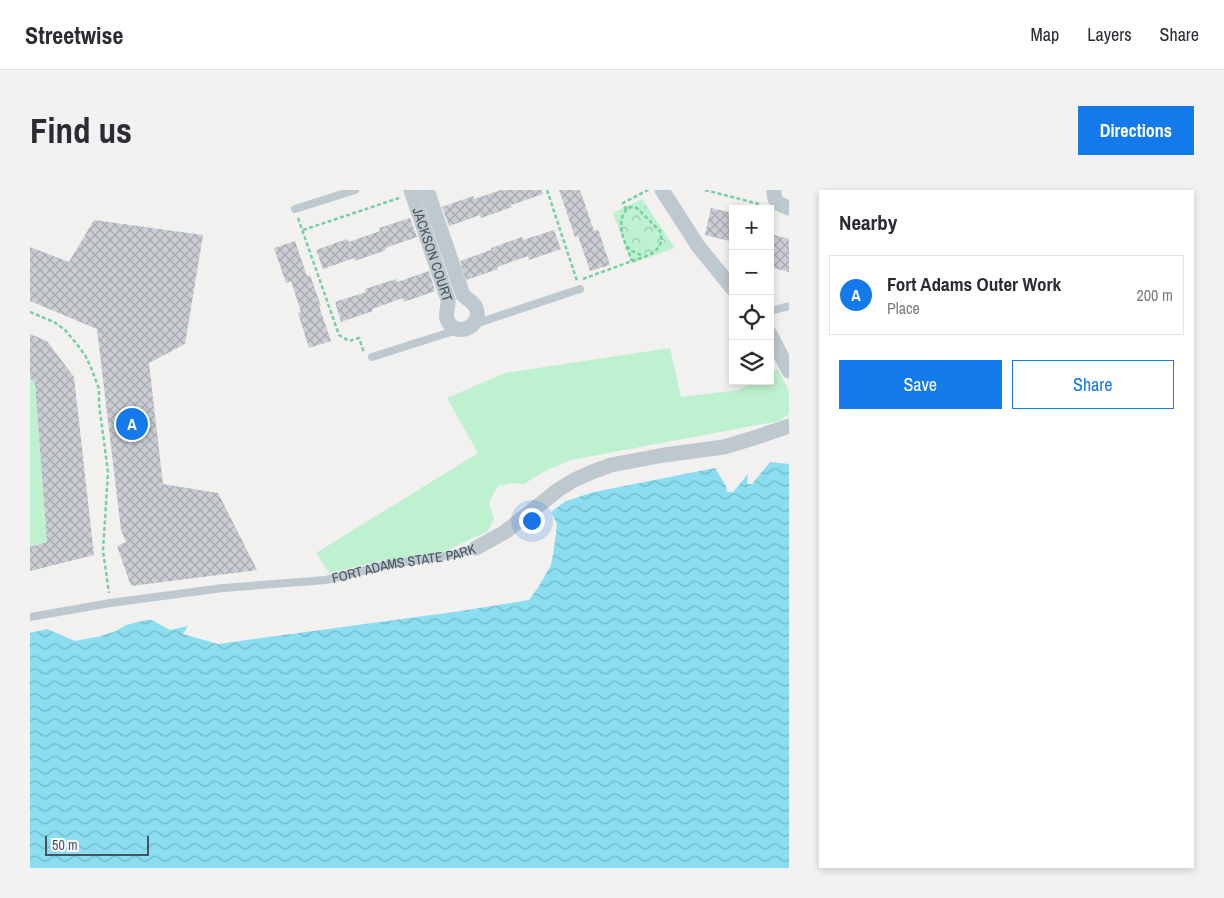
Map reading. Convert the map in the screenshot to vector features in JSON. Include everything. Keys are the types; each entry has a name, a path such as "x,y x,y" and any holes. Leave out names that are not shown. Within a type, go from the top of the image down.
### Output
{"street":[{"name":"JACKSON COURT","path":"411,192 449,303 446,313 448,323 452,327 466,327 477,318 476,307 463,295 427,190"},
{"path":"662,190 698,246 729,284"},
{"path":"774,190 776,202 789,208"},
{"path":"773,340 789,371"},
{"name":"FORT ADAMS STATE PARK","path":"476,548 504,532 558,490 592,472 611,465 664,455 724,447 789,426"}],"lane":[{"path":"295,209 355,190"},
{"path":"372,357 580,290"},
{"path":"774,309 789,306"},
{"name":"FORT ADAMS STATE PARK","path":"30,616 223,588 326,580 390,564 454,555 476,548"}],"path":[{"path":"547,190 577,281 632,261 656,250 661,243 662,236 660,231 637,208 630,207 622,217 622,227 632,261"},
{"path":"626,210 622,203 649,190"},
{"path":"705,190 759,204"},
{"path":"303,230 411,192"},
{"path":"295,209 339,335 349,341 359,338 367,360 372,357"},
{"path":"626,244 632,251 644,256"},
{"path":"30,312 54,322 65,330 85,355 99,389 99,404 108,472 103,551 110,603"}],"green space":[{"path":"642,199 675,248 632,263 613,213"},
{"path":"670,348 681,397 738,390 747,385 774,385 774,371 778,369 789,391 789,414 779,421 571,460 547,470 524,484 511,483 498,486 489,502 494,519 488,531 439,554 381,561 329,573 316,553 478,453 447,398 505,373"},
{"path":"30,378 35,384 47,542 30,547"}],"water":[{"path":"770,462 789,464 789,868 30,868 30,633 47,629 74,630 123,619 152,620 170,630 229,617 508,580 528,569 546,520 544,517 566,501 594,492 715,468 726,486 727,492 733,492 748,474 747,484 752,484"}],"pier":[{"path":"551,512 557,524 551,565 529,600 218,644 183,634 190,623 288,604 348,589 406,581 463,579 486,581 507,578 526,567 541,525 546,520 544,517"},
{"path":"123,617 154,618 126,625 101,636 75,641 47,629 47,626 74,628"}],"building":[{"path":"501,190 541,190 543,194 481,218 480,215 449,226 442,207 473,196 474,199"},
{"path":"559,190 580,190 594,231 598,229 610,265 590,271 578,236 575,237"},
{"path":"711,208 729,212 729,241 705,235"},
{"path":"410,218 417,237 355,261 354,258 323,269 316,250 347,239 349,242 380,231 379,228"},
{"path":"94,220 203,235 185,344 149,363 163,484 218,493 257,570 131,586 117,546 126,542 121,530 97,329 30,301 30,247 69,262"},
{"path":"554,230 561,249 529,260 528,256 466,280 460,261 522,237 523,240"},
{"path":"774,235 789,239 789,272 774,268"},
{"path":"295,241 307,276 310,275 331,341 309,348 298,313 301,312 291,281 286,283 274,248"},
{"path":"429,271 435,291 404,302 403,298 341,322 335,302 366,292 365,289 396,279 397,282"},
{"path":"30,334 47,341 74,377 94,555 30,571 30,547 47,542 35,384 30,378"}],"place":[{"name":"Fort Adams Outer Work","path":"132,424"}]}
